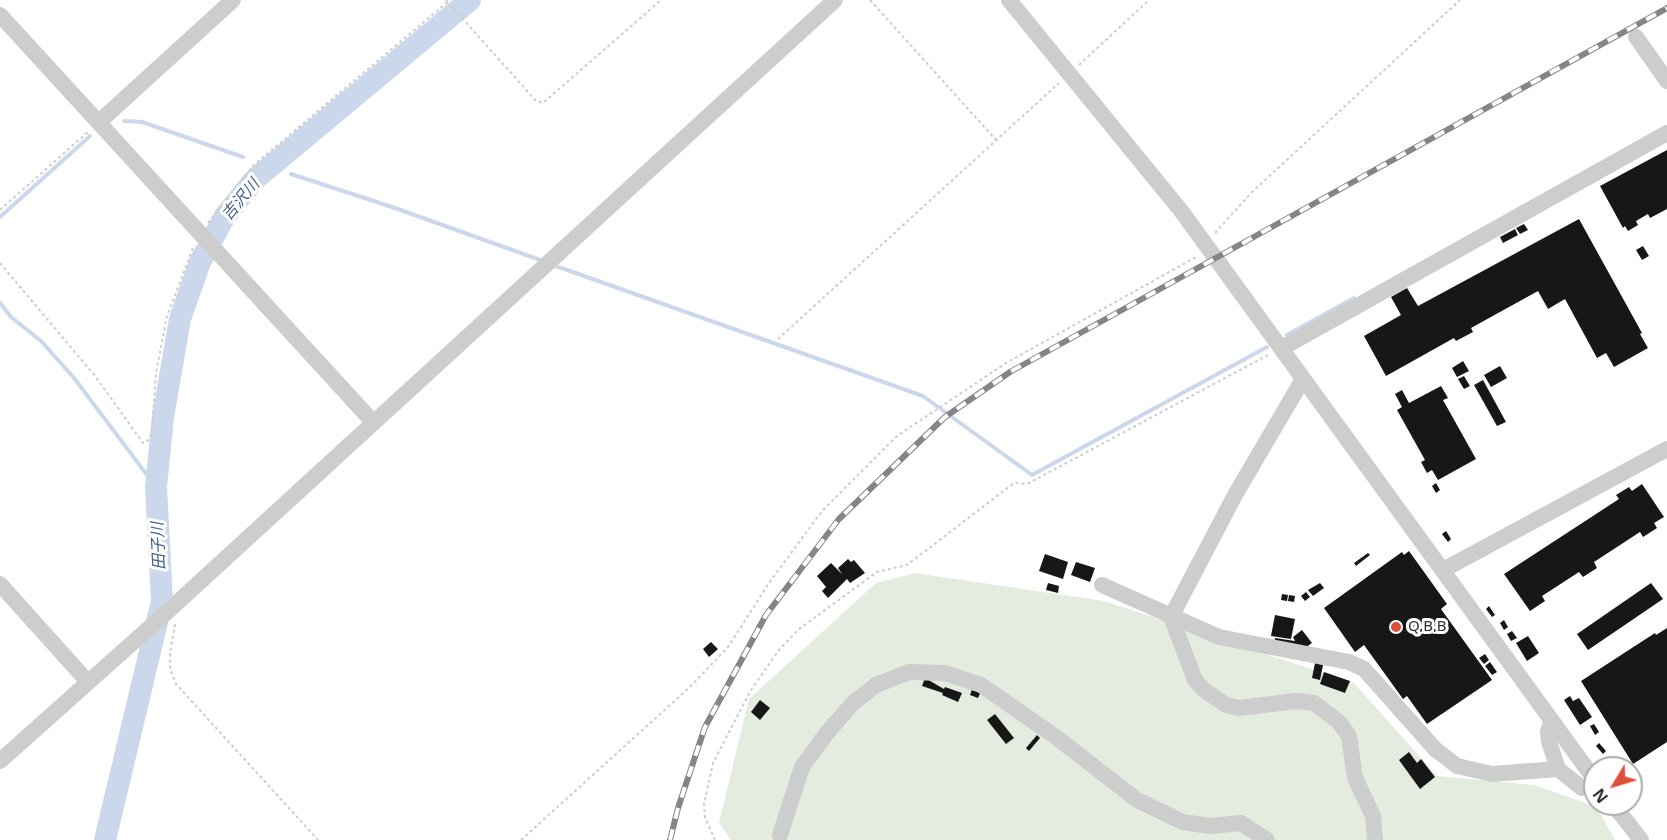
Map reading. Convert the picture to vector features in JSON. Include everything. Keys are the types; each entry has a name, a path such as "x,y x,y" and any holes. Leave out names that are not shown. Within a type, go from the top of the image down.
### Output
{"street":[{"path":"99,122 233,0"},
{"path":"0,761 173,606 835,0"},
{"path":"1009,0 1137,153 1206,244 1583,764"},
{"path":"0,15 373,422"},
{"path":"1636,37 1667,81"},
{"path":"1282,348 1667,133"},
{"path":"1303,379 1235,495 1171,617 1195,680 1204,690 1226,705 1239,708 1296,700 1314,704 1339,722 1349,736 1355,778 1373,816 1375,840"},
{"path":"1443,570 1533,519 1567,504 1667,449"},
{"path":"0,584 88,682"},
{"path":"1102,585 1219,637 1349,662 1364,669 1436,749 1457,766 1492,774 1558,769"},
{"path":"780,835 802,767 826,734 853,703 876,684 909,672 945,673 981,685 1146,805 1183,822 1210,826 1241,823 1267,840"},
{"path":"1551,722 1548,732 1549,742 1558,769 1583,788"},
{"path":"1622,816 1641,840"}],"path":[{"path":"446,0 535,100 543,103 661,0"},
{"path":"777,339 996,140 870,0"},
{"path":"521,840 690,687 728,647 769,583 822,511 897,436 1006,363 1201,254 1206,244 1251,193 1460,0"},
{"path":"0,210 99,122"},
{"path":"715,840 705,817 704,804 713,763 751,690 779,650 799,629 877,572 906,565 1014,483 1028,484 1282,348"},
{"path":"173,606 170,669 176,684 318,840"}],"shaded area":[{"path":"915,573 1104,601 1354,683 1437,776 1534,785 1583,802 1583,816 1602,816 1615,840 731,840 719,823 749,699 876,583"}],"building":[{"path":"1667,150 1667,209 1650,218 1648,214 1636,221 1638,225 1628,231 1625,226 1623,228 1600,186"},
{"path":"1579,219 1648,348 1614,367 1606,353 1597,358 1565,299 1548,309 1538,291 1471,328 1473,332 1456,341 1454,338 1386,376 1364,336 1401,315 1391,297 1407,288 1418,306"},
{"path":"1524,224 1528,230 1520,234 1516,228"},
{"path":"1515,229 1518,235 1503,243 1500,237"},
{"path":"1643,246 1649,256 1642,260 1636,250"},
{"path":"1463,361 1469,371 1457,377 1452,368"},
{"path":"1500,366 1507,378 1491,387 1484,375"},
{"path":"1464,376 1470,386 1464,389 1458,379"},
{"path":"1483,380 1506,422 1497,426 1474,385"},
{"path":"1441,386 1448,398 1443,400 1476,459 1438,480 1432,470 1427,473 1421,462 1425,460 1397,410 1402,407 1395,394 1402,390 1409,403"},
{"path":"1436,483 1440,490 1436,493 1432,486"},
{"path":"1642,484 1664,517 1654,523 1657,528 1643,537 1640,532 1594,562 1597,568 1583,577 1579,572 1542,596 1545,601 1530,611 1504,574 1619,499 1616,495 1629,487 1632,491"},
{"path":"1446,531 1451,539 1448,542 1442,534"},
{"name":"Q.B.B","path":"1409,551 1447,604 1441,609 1492,680 1427,724 1407,696 1403,699 1364,645 1355,652 1324,608 1402,552 1404,555"},
{"path":"1368,553 1370,555 1356,566 1354,563"},
{"path":"1045,554 1068,562 1063,579 1039,571"},
{"path":"848,559 851,562 854,560 865,573 850,583 847,579 828,598 822,591 826,587 817,576 831,563 842,574 838,568"},
{"path":"1076,562 1095,568 1090,582 1071,575"},
{"path":"1048,583 1059,586 1058,593 1046,590"},
{"path":"1320,583 1324,588 1313,596 1308,590"},
{"path":"1651,583 1663,599 1588,650 1577,634"},
{"path":"1306,592 1310,597 1305,601 1301,596"},
{"path":"1282,594 1288,595 1287,601 1281,600"},
{"path":"1289,595 1295,596 1294,602 1288,601"},
{"path":"1489,606 1495,615 1492,617 1486,609"},
{"path":"1275,615 1295,619 1291,639 1271,636"},
{"path":"1504,620 1508,627 1504,630 1500,623"},
{"path":"1667,628 1667,742 1643,758 1628,756 1581,681 1655,633 1656,635"},
{"path":"1302,630 1312,643 1302,650 1274,646 1275,638 1295,641 1293,637"},
{"path":"1512,631 1517,638 1511,641 1507,634"},
{"path":"1528,636 1539,653 1527,661 1516,643"},
{"path":"711,642 718,649 709,657 703,649"},
{"path":"1485,654 1489,660 1484,664 1479,658"},
{"path":"1490,662 1497,672 1492,675 1485,666"},
{"path":"1315,663 1323,665 1320,680 1312,678"},
{"path":"1324,672 1350,681 1345,693 1320,684"},
{"path":"925,678 944,689 945,687 962,693 958,702 942,695 943,693 922,686"},
{"path":"974,684 983,687 978,698 970,695"},
{"path":"1570,696 1573,701 1579,698 1592,717 1580,725 1564,700"},
{"path":"760,700 770,708 760,720 751,712"},
{"path":"995,714 1014,738 1006,744 987,720"},
{"path":"1594,724 1599,732 1595,735 1590,726"},
{"path":"1037,735 1040,738 1029,751 1026,748"},
{"path":"1599,743 1606,751 1603,754 1596,746"},
{"path":"1409,752 1417,763 1421,759 1435,777 1420,789 1399,760"}],"waterway":[{"name":"吉沢川","path":"105,840 162,601 156,487 163,417 180,319 200,262 225,216 254,180 470,0"},
{"path":"124,121 142,122 243,157"},
{"path":"0,217 90,136"},
{"path":"291,174 395,208 543,261"},
{"path":"553,265 923,396 1032,475 1267,347"},
{"path":"1287,335 1354,298"},
{"name":"田子川","path":"0,303 11,317 41,341 74,378 156,487"}],"railway":[{"path":"670,840 678,808 705,727 766,615 839,519 945,417 1010,372 1667,8"}],"place":[{"name":"Q.B.B","path":"1396,627"}]}
